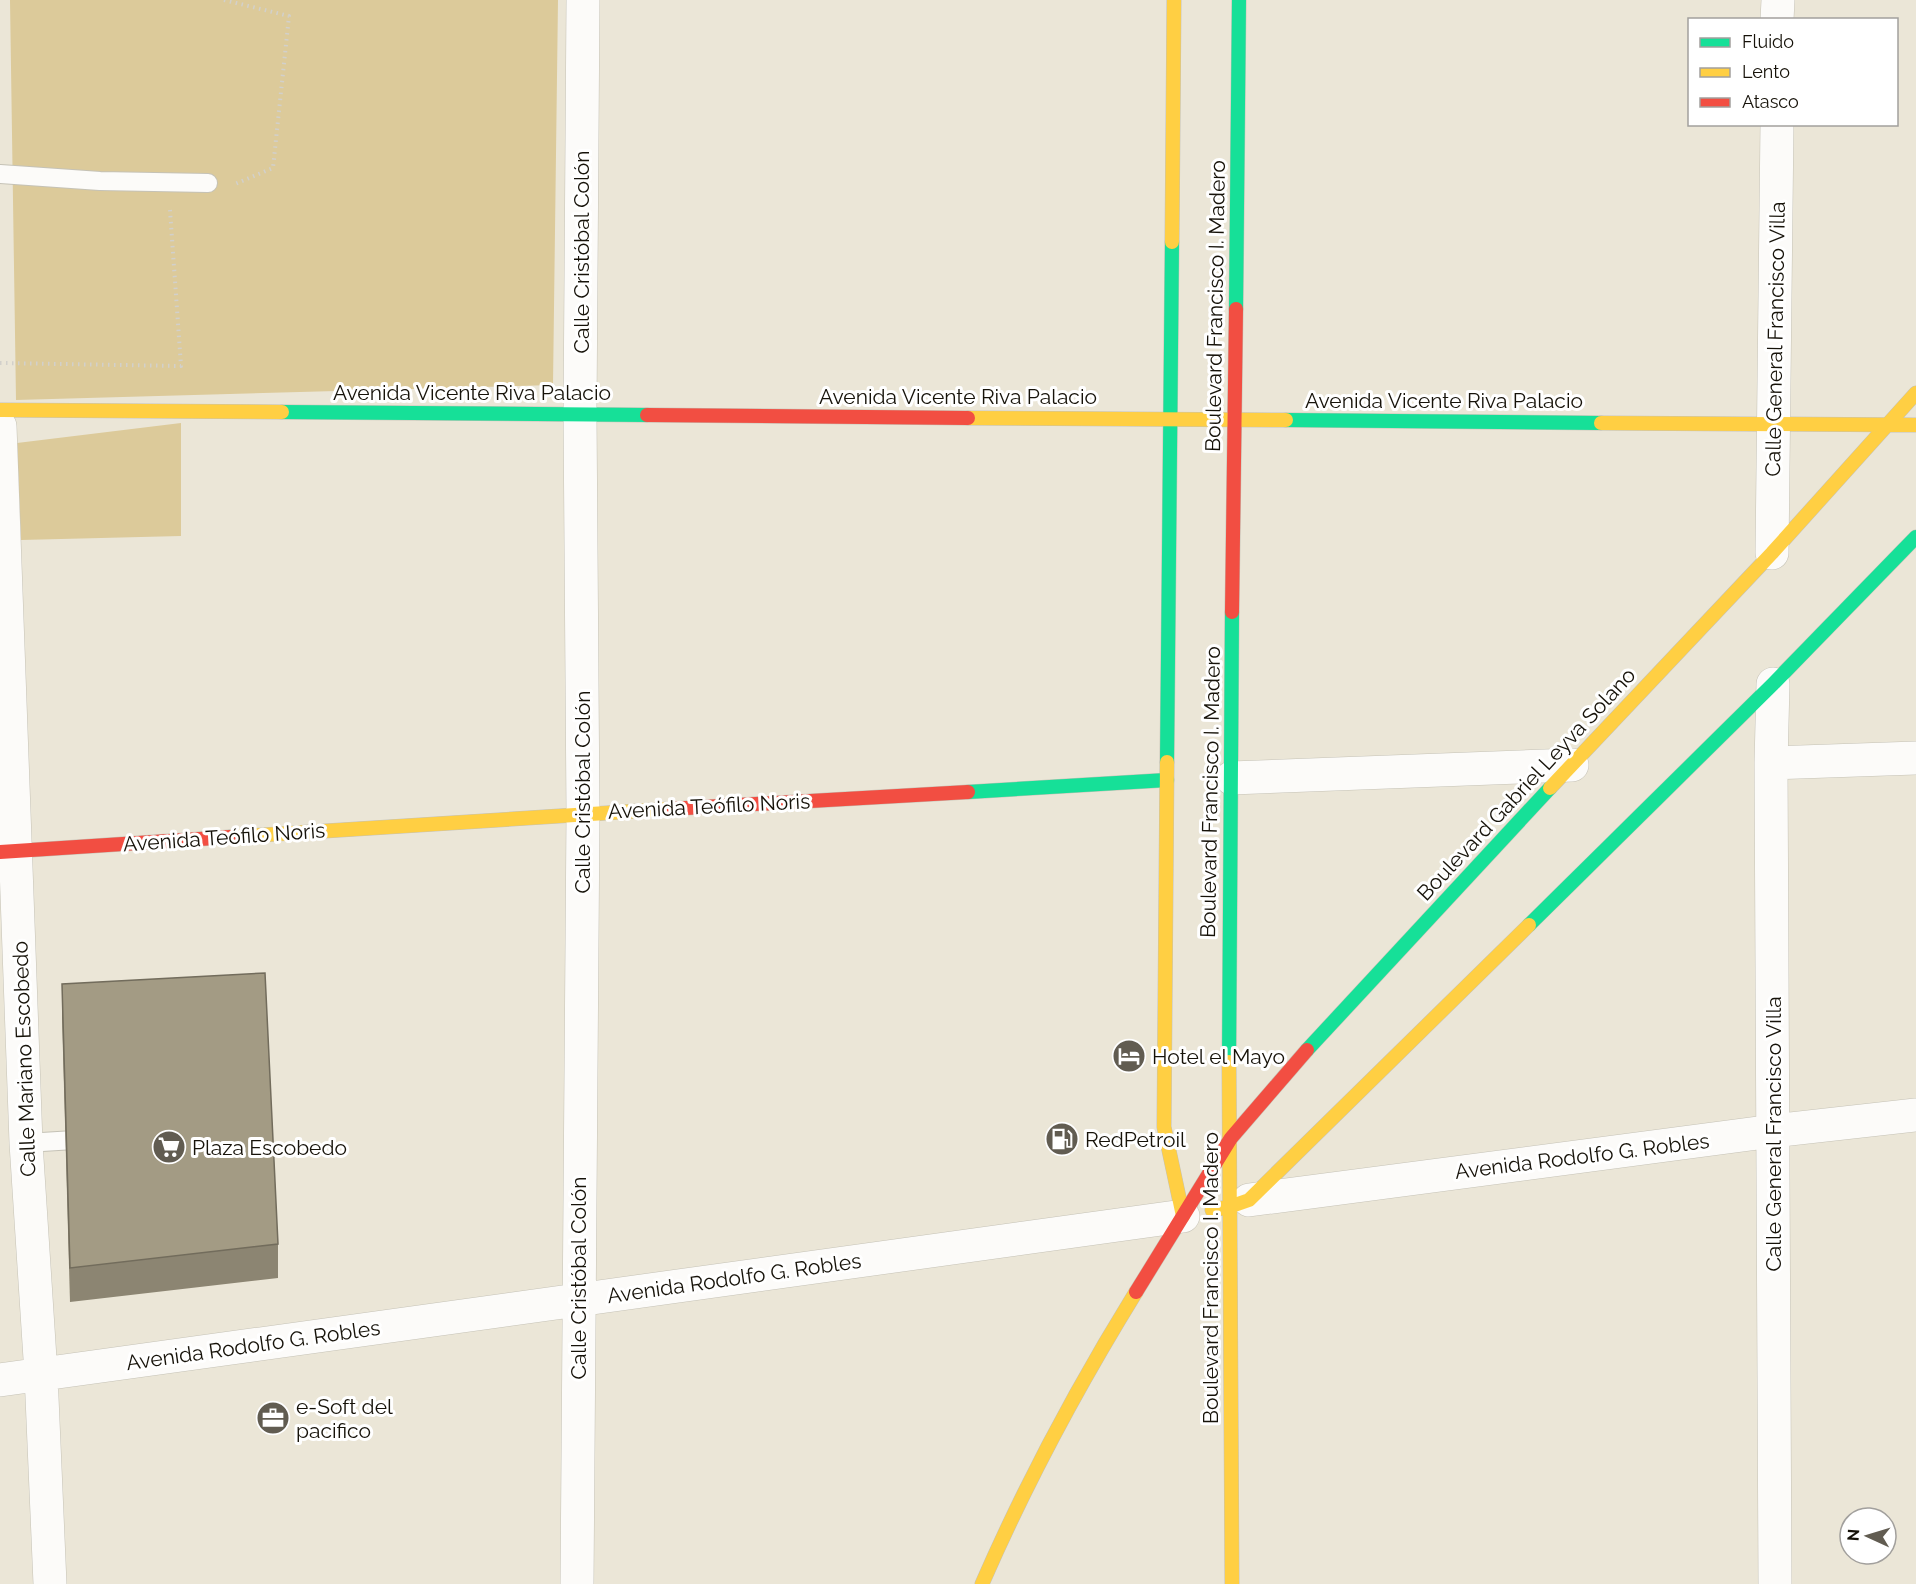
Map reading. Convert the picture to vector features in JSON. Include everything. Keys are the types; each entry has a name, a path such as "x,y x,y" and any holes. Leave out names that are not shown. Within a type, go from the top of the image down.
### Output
{"main road":[{"name":"Boulevard Francisco I. Madero","path":"1174,0 1164,1127 1183,1216"},
{"name":"Boulevard Francisco I. Madero","path":"1232,1584 1239,1203 1231,1138 1228,1017 1239,0"},
{"name":"Boulevard Gabriel Leyva Solano","path":"982,1584 1007,1527 1093,1361 1231,1138 1313,1043 1772,554 1916,393"},
{"name":"Avenida Vicente Riva Palacio","path":"0,410 1916,425"},
{"path":"1183,1216 1239,1203 1773,684 1916,537"},
{"name":"Avenida Teófilo Noris","path":"8,851 1167,780"}],"street":[{"name":"Calle Cristóbal Colón","path":"577,1584 583,814 580,414 583,0"},
{"path":"1777,18 1778,0"},
{"name":"Calle General Francisco Villa","path":"1772,554 1776,126"},
{"name":"Calle Mariano Escobedo","path":"0,426 8,851 41,1374 50,1584"},
{"name":"Calle General Francisco Villa","path":"1773,684 1771,763 1775,1584"},
{"path":"1771,763 1916,758"},
{"path":"1231,778 1572,765"},
{"name":"Avenida Rodolfo G. Robles","path":"1239,1203 1916,1114"},
{"name":"Avenida Rodolfo G. Robles","path":"0,1380 1183,1216"}],"lane":[{"path":"0,174 100,181 208,183"},
{"path":"26,1143 108,1138"}],"path":[{"path":"224,0 289,16 273,168 232,185"},
{"path":"0,363 181,366 171,210 159,209"}],"shaded area":[{"path":"10,0 558,0 553,385 16,400"},
{"path":"181,423 181,536 21,540 17,443"}],"building":[{"name":"Plaza Escobedo","path":"265,973 278,1244 70,1268 62,984"}],"traffic: fast":[{"path":"1236,309 1239,0"},
{"path":"1167,762 1172,242"},
{"path":"282,412 647,415"},
{"path":"1286,420 1601,423"},
{"path":"1529,925 1773,684 1916,537"},
{"path":"1229,1062 1232,612"},
{"path":"968,792 1167,780"},
{"path":"1307,1050 1550,788"}],"traffic: slow":[{"path":"1172,242 1174,0"},
{"path":"1550,788 1772,553 1916,393"},
{"path":"0,410 282,412"},
{"path":"968,418 1286,420"},
{"path":"1601,423 1916,425"},
{"path":"1167,762 1164,1127 1183,1216"},
{"path":"230,837 669,809"},
{"path":"1212,1210 1249,1200 1529,925"},
{"path":"1229,1062 1232,1584"},
{"path":"982,1584 1016,1509 1054,1435 1136,1292"}],"traffic: jam":[{"path":"1232,612 1236,309"},
{"path":"647,415 968,418"},
{"path":"669,809 968,792"},
{"path":"0,852 230,837"},
{"path":"1136,1292 1231,1138 1307,1050"}],"place":[{"name":"Hotel el Mayo","path":"1129,1056"},
{"name":"RedPetroil","path":"1062,1139"},
{"name":"Plaza Escobedo","path":"169,1147"},
{"name":"e-Soft del pacifico","path":"273,1418"}]}
